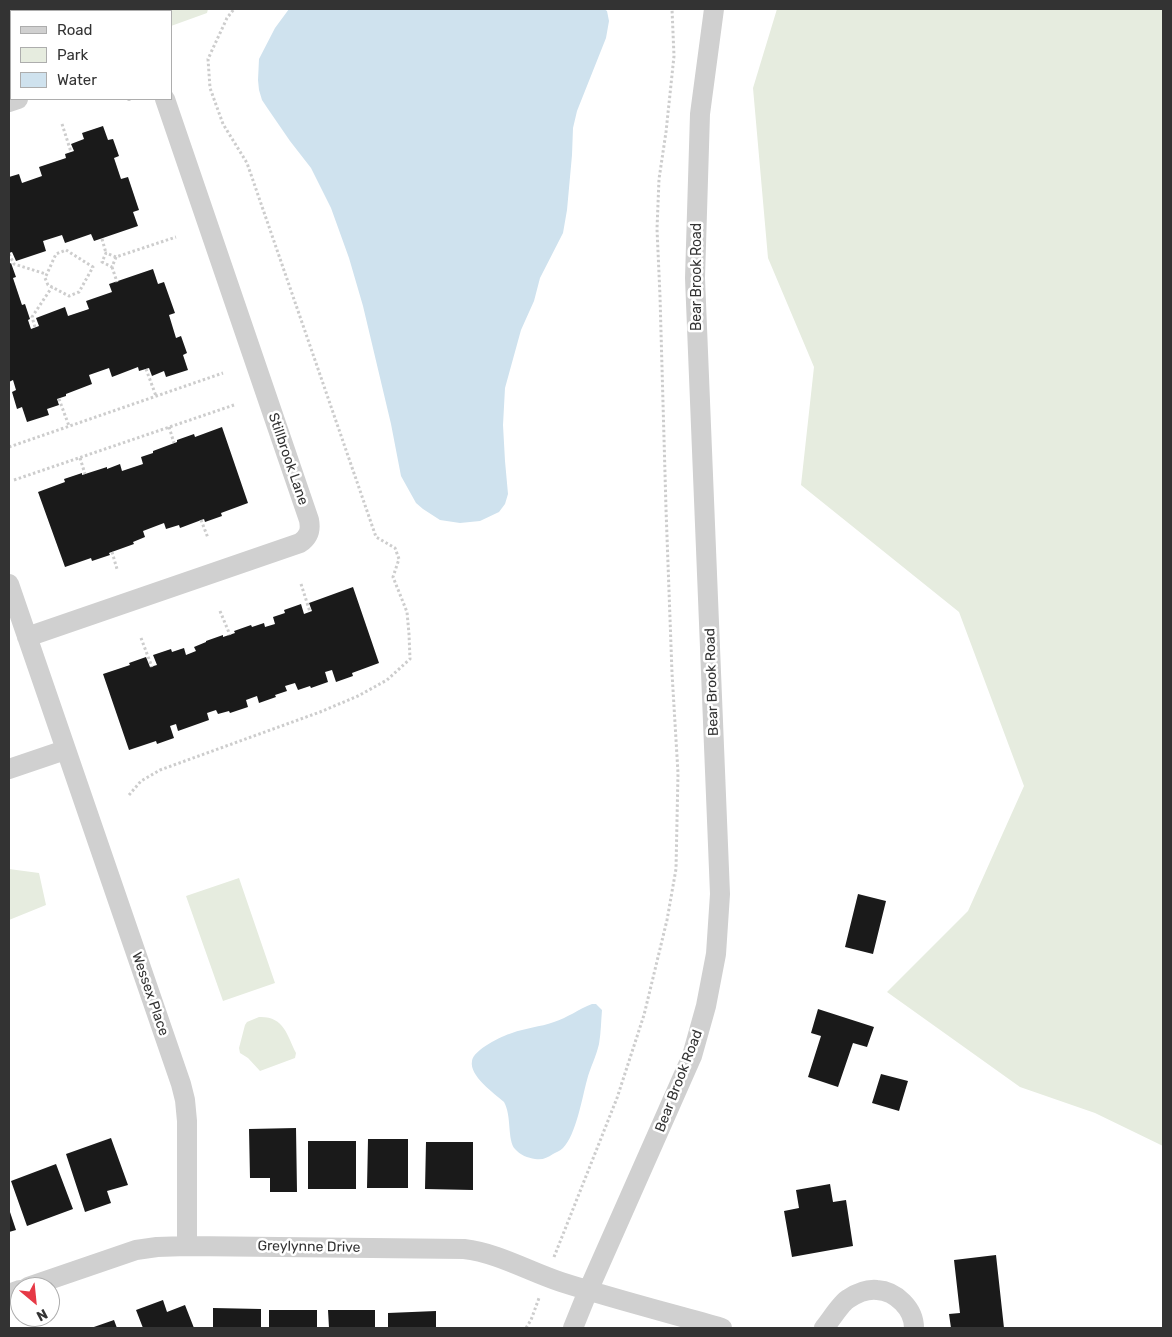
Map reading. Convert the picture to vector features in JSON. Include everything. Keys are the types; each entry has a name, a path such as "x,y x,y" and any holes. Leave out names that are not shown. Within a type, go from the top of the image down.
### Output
{"street":[{"name":"Bear Brook Road","path":"573,1328 692,1056 706,1006 716,954 720,894 695,278 700,114 714,9"},
{"name":"Stillbrook Lane","path":"27,637 300,542 306,538 309,532 309,520 165,100"},
{"name":"Wessex Place","path":"9,584 182,1088 187,1125 187,1246"},
{"path":"9,770 66,750"},
{"name":"Greylynne Drive","path":"57,1277 136,1250 157,1247 472,1250 495,1256 588,1291 722,1328"},
{"path":"824,1328 846,1300 861,1292 878,1290 894,1295 907,1307 914,1322 914,1328"}],"path":[{"path":"560,1243 617,1098 644,1015 667,920 676,869 678,773 672,673 657,229 659,179 674,56 672,9"},
{"path":"62,124 71,152"},
{"path":"106,253 116,257 176,237"},
{"path":"102,239 106,253 102,262 112,267"},
{"path":"66,250 93,267 79,292 69,296 52,287 48,285 45,278 56,254 66,250"},
{"path":"9,254 14,264 46,274"},
{"path":"116,257 112,267 117,282"},
{"path":"35,328 32,317 52,287"},
{"path":"146,369 156,396"},
{"path":"9,447 223,373"},
{"path":"59,399 69,426"},
{"path":"14,480 234,405"},
{"path":"169,427 174,443"},
{"path":"80,458 85,474"},
{"path":"201,520 208,538"},
{"path":"112,552 117,569"},
{"path":"301,584 310,612"},
{"path":"220,611 230,635"},
{"path":"141,638 152,666"},
{"path":"526,1328 531,1320"}],"green space":[{"path":"208,9 207,13 172,26 172,10 148,10"},
{"path":"777,9 1163,9 1163,1146 1095,1113 1020,1087 887,992 968,911 1024,786 959,612 801,485 814,367 768,258 753,88"},
{"path":"9,869 39,873 46,905 9,920"},
{"path":"239,878 275,983 223,1001 186,896"},
{"path":"259,1017 274,1020 284,1028 296,1053 295,1058 260,1071 248,1058 240,1053 239,1048 245,1025 247,1022"}],"water":[{"path":"289,9 604,9 607,11 609,21 606,38 577,111 573,128 567,210 563,233 540,278 534,301 521,330 505,388 503,425 508,494 505,504 499,512 480,521 460,523 440,520 416,503 401,476 391,424 363,306 349,258 331,208 311,168 262,100 259,90 259,59 275,28"},
{"path":"592,1004 596,1004 602,1010 600,1040 572,1134 563,1148 547,1158 538,1159 524,1156 515,1149 511,1140 508,1114 504,1102 478,1078 472,1067 472,1061 477,1052 482,1048 502,1037 559,1020"}],"building":[{"path":"9,9 76,10 10,10 9,35"},
{"path":"103,126 108,140 113,139 119,156 114,158 121,179 128,177 139,210 133,212 138,226 94,241 91,234 65,243 62,235 43,241 46,251 16,261 12,252 9,253 9,177 19,174 22,183 42,176 39,167 66,158 65,154 74,151 71,144 84,139 82,133"},
{"path":"11,263 16,277 13,278 22,305 25,304 31,329 39,326 36,318 65,307 68,316 89,309 86,301 112,292 109,284 153,269 158,284 164,282 175,313 169,315 176,338 181,336 187,353 183,355 188,370 166,377 164,371 152,376 149,368 139,371 138,367 112,377 109,368 89,375 92,384 57,399 59,405 47,409 49,415 27,422 22,407 17,409 12,392 16,390 13,380 9,382 9,264"},
{"path":"222,427 248,503 221,513 222,516 205,522 204,519 180,528 179,525 166,529 164,523 143,531 145,537 133,542 134,544 109,553 110,555 92,561 91,558 65,567 38,492 65,482 64,479 82,473 82,475 120,464 122,471 143,464 141,457 153,453 153,451 194,434 195,437"},
{"path":"353,587 379,663 352,673 353,676 336,682 332,670 325,672 328,682 311,688 310,686 298,690 295,683 285,686 287,691 259,703 257,696 246,700 248,707 230,713 229,711 218,714 216,710 207,713 209,720 178,731 176,724 170,726 174,738 157,744 156,741 129,750 103,674 130,665 129,663 146,657 150,667 157,665 153,655 171,649 172,652 184,648 186,655 196,651 194,647 206,641 235,633 234,631 251,625 252,627 264,623 265,627 275,624 273,617 285,613 284,610 301,604 304,614 312,611 309,603"},
{"path":"858,894 886,901 873,954 845,947"},
{"path":"818,1009 874,1027 867,1047 853,1043 838,1087 808,1077 821,1036 811,1033"},
{"path":"881,1074 908,1081 899,1111 872,1103"},
{"path":"296,1128 297,1192 270,1192 270,1178 250,1178 249,1129"},
{"path":"111,1138 128,1185 107,1191 111,1203 85,1212 66,1154"},
{"path":"368,1139 408,1139 408,1188 367,1188"},
{"path":"308,1141 356,1141 356,1189 308,1189"},
{"path":"426,1142 473,1142 473,1190 425,1189"},
{"path":"56,1164 73,1209 27,1226 11,1181"},
{"path":"830,1184 833,1202 846,1200 853,1246 792,1257 784,1211 799,1208 796,1190"},
{"path":"9,1209 16,1230 9,1232"},
{"path":"996,1255 1004,1328 951,1328 949,1314 960,1313 954,1260"},
{"path":"163,1300 167,1312 185,1305 194,1328 143,1328 136,1310"},
{"path":"213,1308 261,1309 261,1328 213,1328"},
{"path":"269,1310 317,1310 317,1328 269,1328"},
{"path":"328,1310 375,1310 375,1328 329,1328"},
{"path":"436,1311 436,1328 388,1328 388,1313"},
{"path":"114,1320 117,1328 91,1328"}]}
